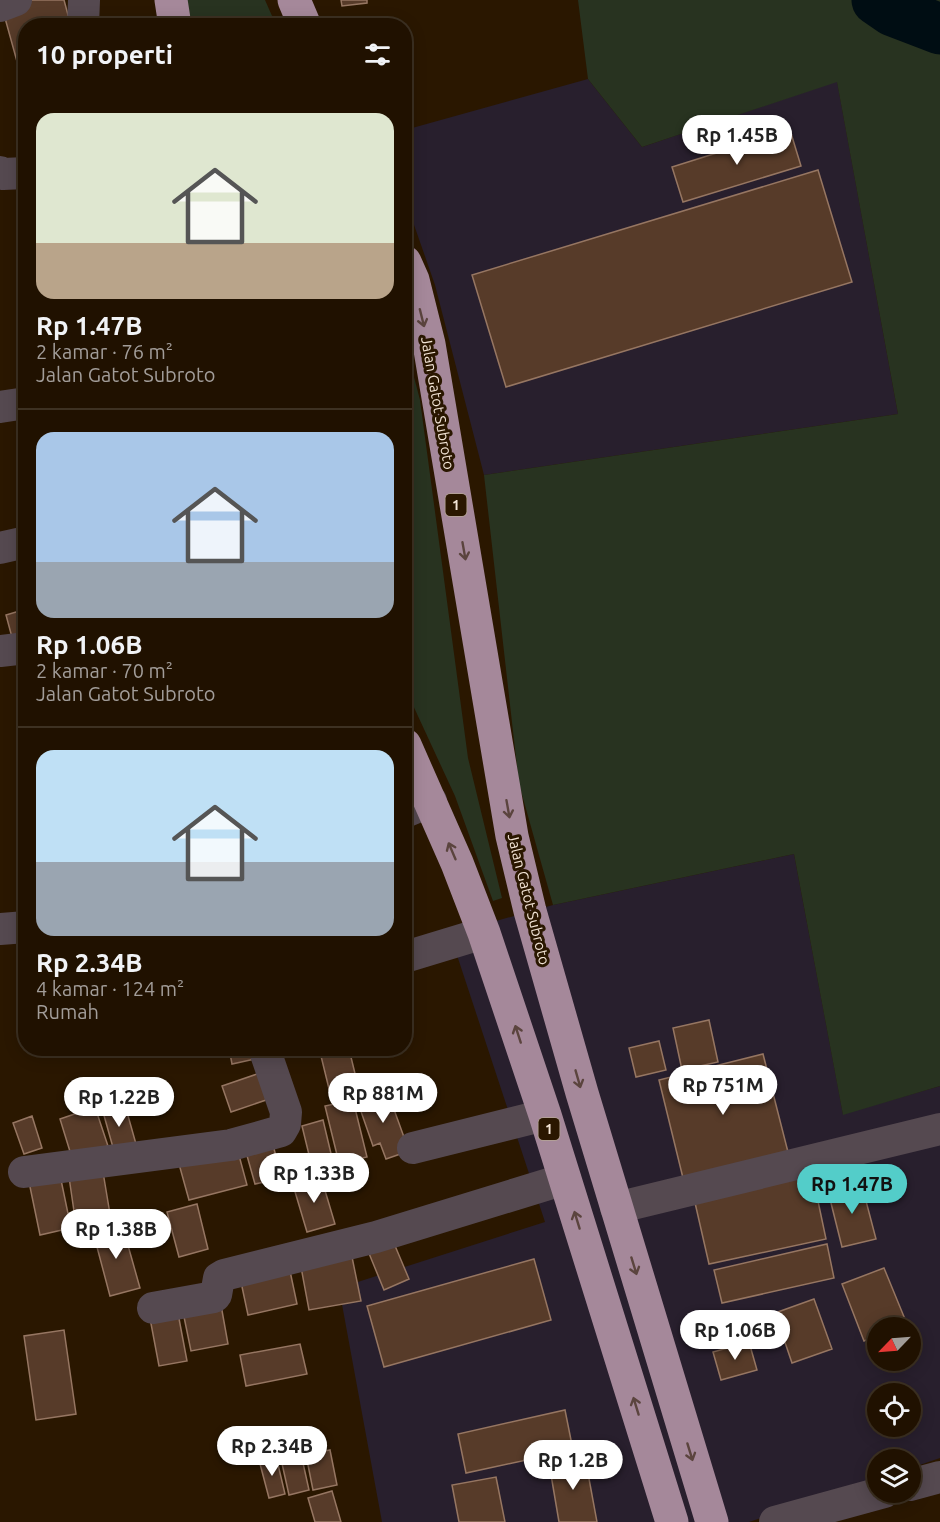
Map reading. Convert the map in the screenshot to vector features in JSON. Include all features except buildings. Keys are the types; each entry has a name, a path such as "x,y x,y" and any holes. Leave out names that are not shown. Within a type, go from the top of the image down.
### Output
{"highway":[{"path":"171,0 174,18"},
{"path":"294,0 302,18"},
{"name":"Jalan Gatot Subroto","path":"412,289 431,356 512,836 530,911 616,1208 712,1522"},
{"name":"1","path":"412,778 418,806 484,933 545,1115 672,1522"}],"street":[{"path":"0,6 16,0"},
{"path":"84,0 84,18"},
{"path":"0,172 18,173"},
{"path":"0,407 18,404"},
{"path":"0,548 18,544"},
{"path":"0,651 18,649"},
{"path":"0,929 18,928"},
{"path":"412,955 484,933"},
{"path":"24,1172 231,1145 281,1131 285,1124 286,1112 267,1056"},
{"path":"413,1148 545,1115"},
{"path":"616,1208 940,1129"},
{"path":"153,1308 214,1297 219,1278 224,1275 376,1237 565,1179"},
{"path":"921,1482 940,1478"},
{"path":"775,1522 867,1497"}],"shaded area":[{"path":"588,79 642,147 837,81 898,414 484,475 435,285 412,219 412,128"},
{"path":"794,854 843,1114 940,1086 940,1458 921,1465 921,1449 867,1449 867,1482 749,1522 382,1522 339,1288 545,1222 450,934 553,905"}],"green space":[{"path":"186,0 265,0 273,18 189,18"},
{"path":"578,0 940,0 940,1086 843,1115 794,854 553,905 519,784 484,475 898,414 837,82 642,147 588,79"},
{"path":"412,369 420,400 468,758 502,898 493,901 455,796 412,703"}],"waterway":[{"path":"877,0 893,11 940,29"}]}
